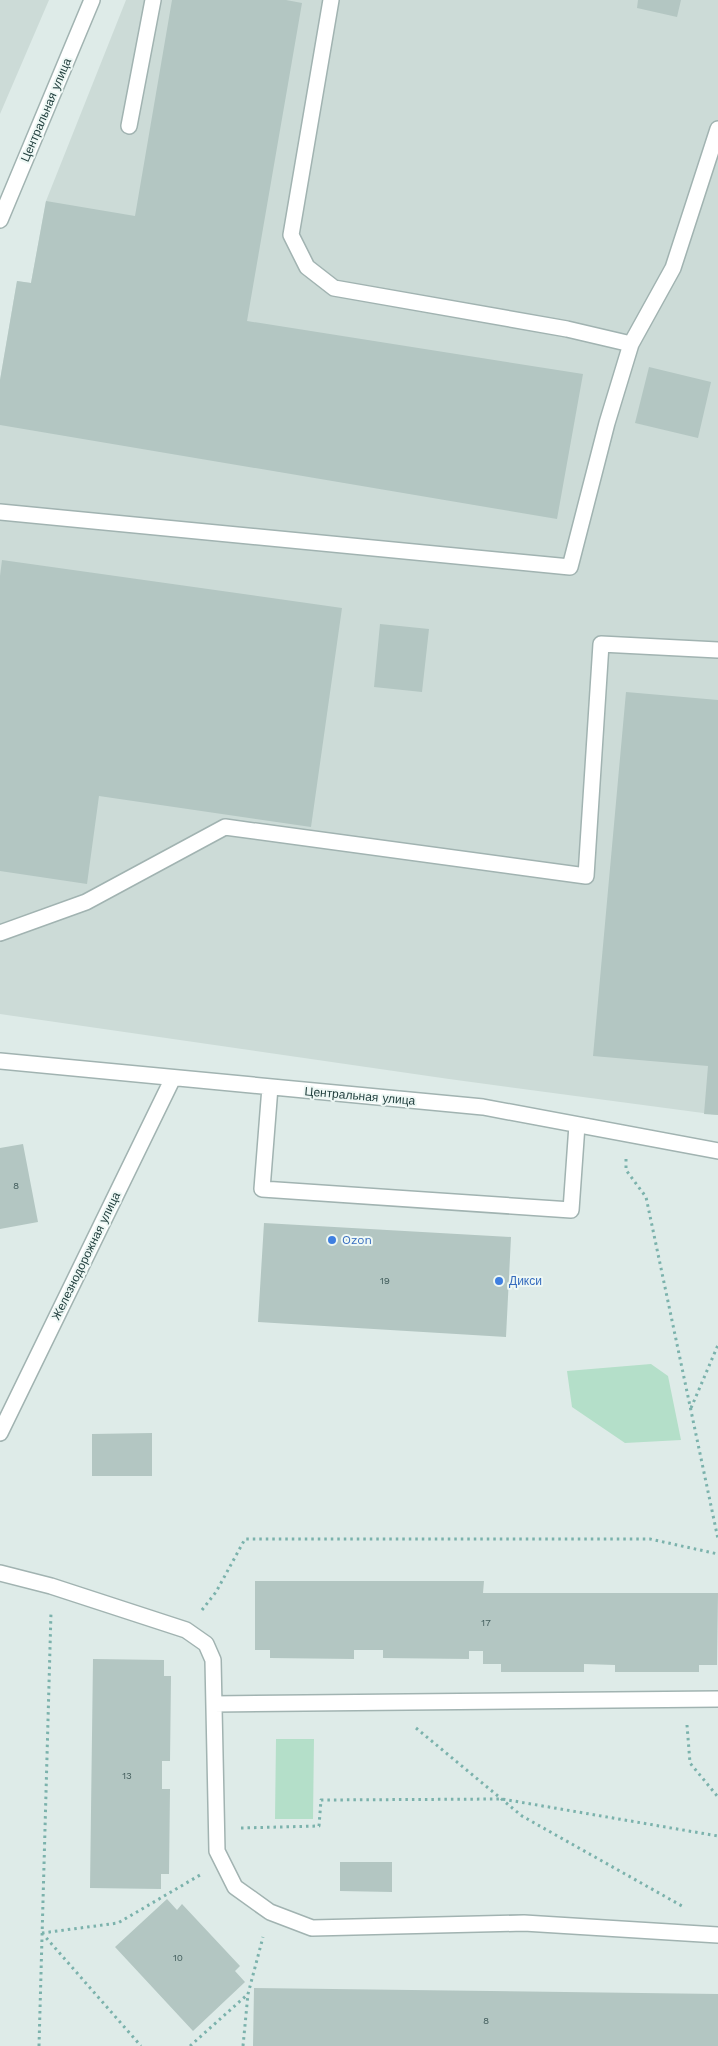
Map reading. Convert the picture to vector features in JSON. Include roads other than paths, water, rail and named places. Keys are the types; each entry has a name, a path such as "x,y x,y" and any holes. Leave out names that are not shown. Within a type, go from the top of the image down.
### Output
{"street":[{"name":"Центральная улица","path":"0,220 92,0"},
{"path":"129,126 153,0"},
{"path":"331,0 291,235 307,267 334,288 567,329 631,344"},
{"path":"0,512 570,567 631,344 673,268 718,129"},
{"path":"0,933 86,902 225,827 586,876 601,644 718,650"},
{"name":"Центральная улица","path":"0,1061 483,1107 718,1151"},
{"name":"Железнодорожная улица","path":"0,1433 172,1078"},
{"path":"270,1087 262,1189 571,1210 577,1125"},
{"path":"0,1573 52,1586 186,1630 206,1644 213,1660 217,1851 235,1887 270,1912 312,1928 524,1923 718,1935"},
{"path":"214,1704 718,1699"}],"place":[{"name":"Ozon","path":"332,1240"},
{"name":"Дикси","path":"499,1281"}]}
